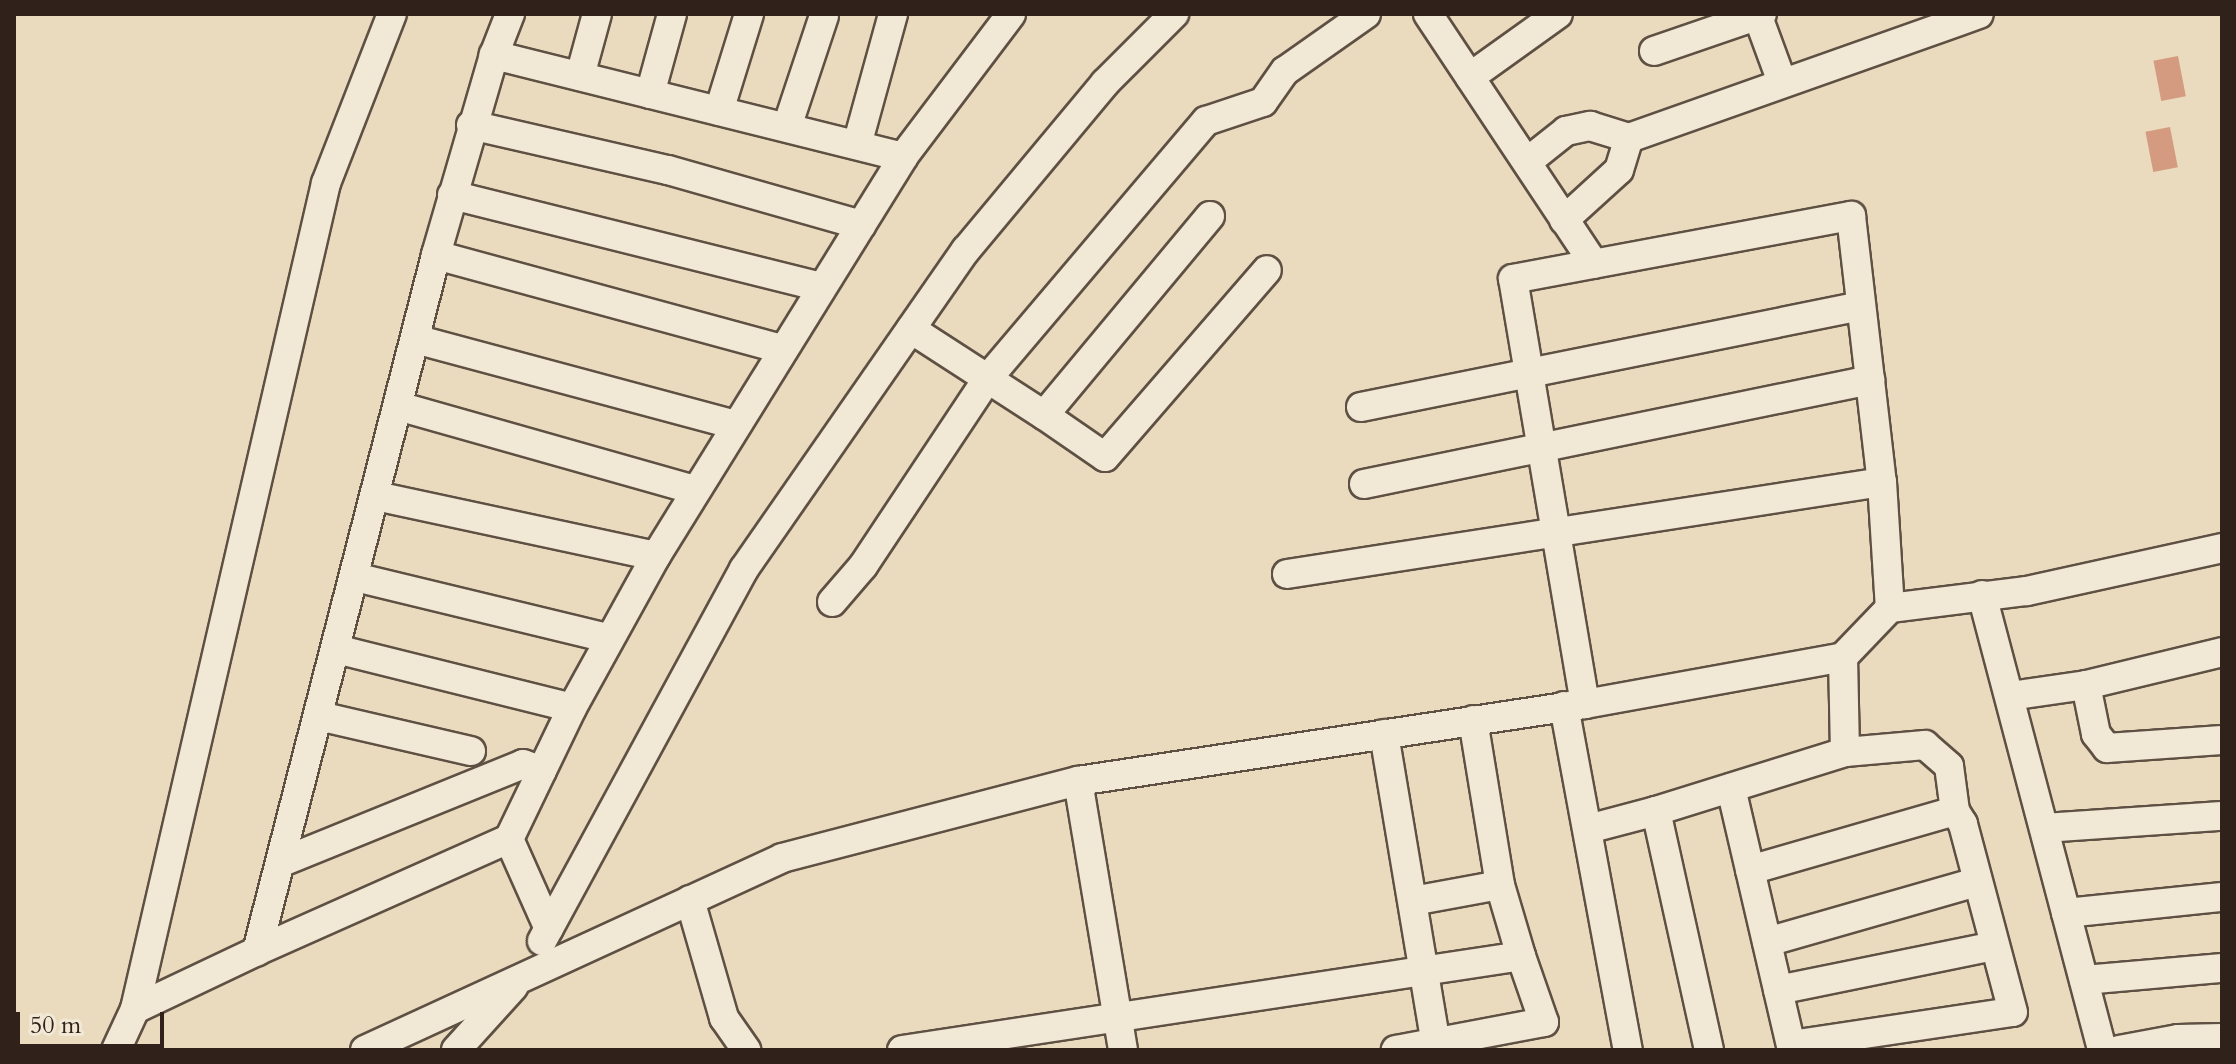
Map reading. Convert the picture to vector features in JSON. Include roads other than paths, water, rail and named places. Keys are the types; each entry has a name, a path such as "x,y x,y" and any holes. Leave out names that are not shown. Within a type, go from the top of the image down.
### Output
{"street":[{"path":"116,1050 135,1009 326,183 392,14"},
{"path":"257,951 452,195 494,55 510,14"},
{"path":"580,76 597,14"},
{"path":"650,94 672,14"},
{"path":"719,111 749,14"},
{"path":"857,145 893,14"},
{"path":"135,1009 509,839 608,638 695,490 903,157 1011,14"},
{"path":"456,1050 524,976 744,569 966,250 1095,95 1174,14"},
{"path":"832,602 863,566 988,378 1206,121 1263,102 1285,71 1366,14"},
{"path":"1428,14 1594,264"},
{"path":"1470,77 1558,14"},
{"path":"1527,162 1566,131 1590,126 1629,138 1979,14"},
{"path":"1654,51 1759,15 1782,82"},
{"path":"787,127 824,16"},
{"path":"494,55 903,157"},
{"path":"472,125 668,170 861,225"},
{"path":"1564,220 1619,170 1629,138"},
{"path":"452,195 821,287"},
{"path":"1044,415 1210,216"},
{"path":"1628,1050 1588,829 1571,766 1574,705 1556,532 1513,279 1851,216 1882,482 1890,608"},
{"path":"436,255 783,349"},
{"path":"911,329 1105,457 1267,270"},
{"path":"1361,407 1861,306"},
{"path":"415,339 736,425"},
{"path":"1364,484 1870,380"},
{"path":"398,406 695,490"},
{"path":"1287,574 1882,482"},
{"path":"376,496 656,556"},
{"path":"365,1050 782,858 1078,781 1574,705 1843,657 1890,608 2027,591 2222,548"},
{"path":"355,577 608,638"},
{"path":"1982,595 2102,1050"},
{"path":"336,649 572,708"},
{"path":"2010,696 2086,685 2222,652"},
{"path":"1843,657 1845,752"},
{"path":"2086,685 2096,734 2107,748 2222,740"},
{"path":"319,716 471,751"},
{"path":"1396,1050 1436,1045 1544,1022 1500,885 1473,720"},
{"path":"1384,734 1413,901 1420,972 1436,1045"},
{"path":"1588,829 1845,752 1925,745 1949,766 1955,811 1963,824 2013,1012 1822,1045 1791,1045 1731,788"},
{"path":"282,862 523,764 542,771"},
{"path":"1078,781 1123,1050"},
{"path":"1656,811 1709,1050"},
{"path":"1750,870 1955,811"},
{"path":"2044,828 2222,816"},
{"path":"509,839 549,929"},
{"path":"1767,942 1976,882"},
{"path":"1413,901 1500,885"},
{"path":"2066,913 2222,897"},
{"path":"690,900 724,1018 746,1050"},
{"path":"1778,990 1994,946"},
{"path":"902,1050 1118,1020 1521,956"},
{"path":"2084,980 2222,968"},
{"path":"2119,1050 2178,1039 2222,1038"}]}
